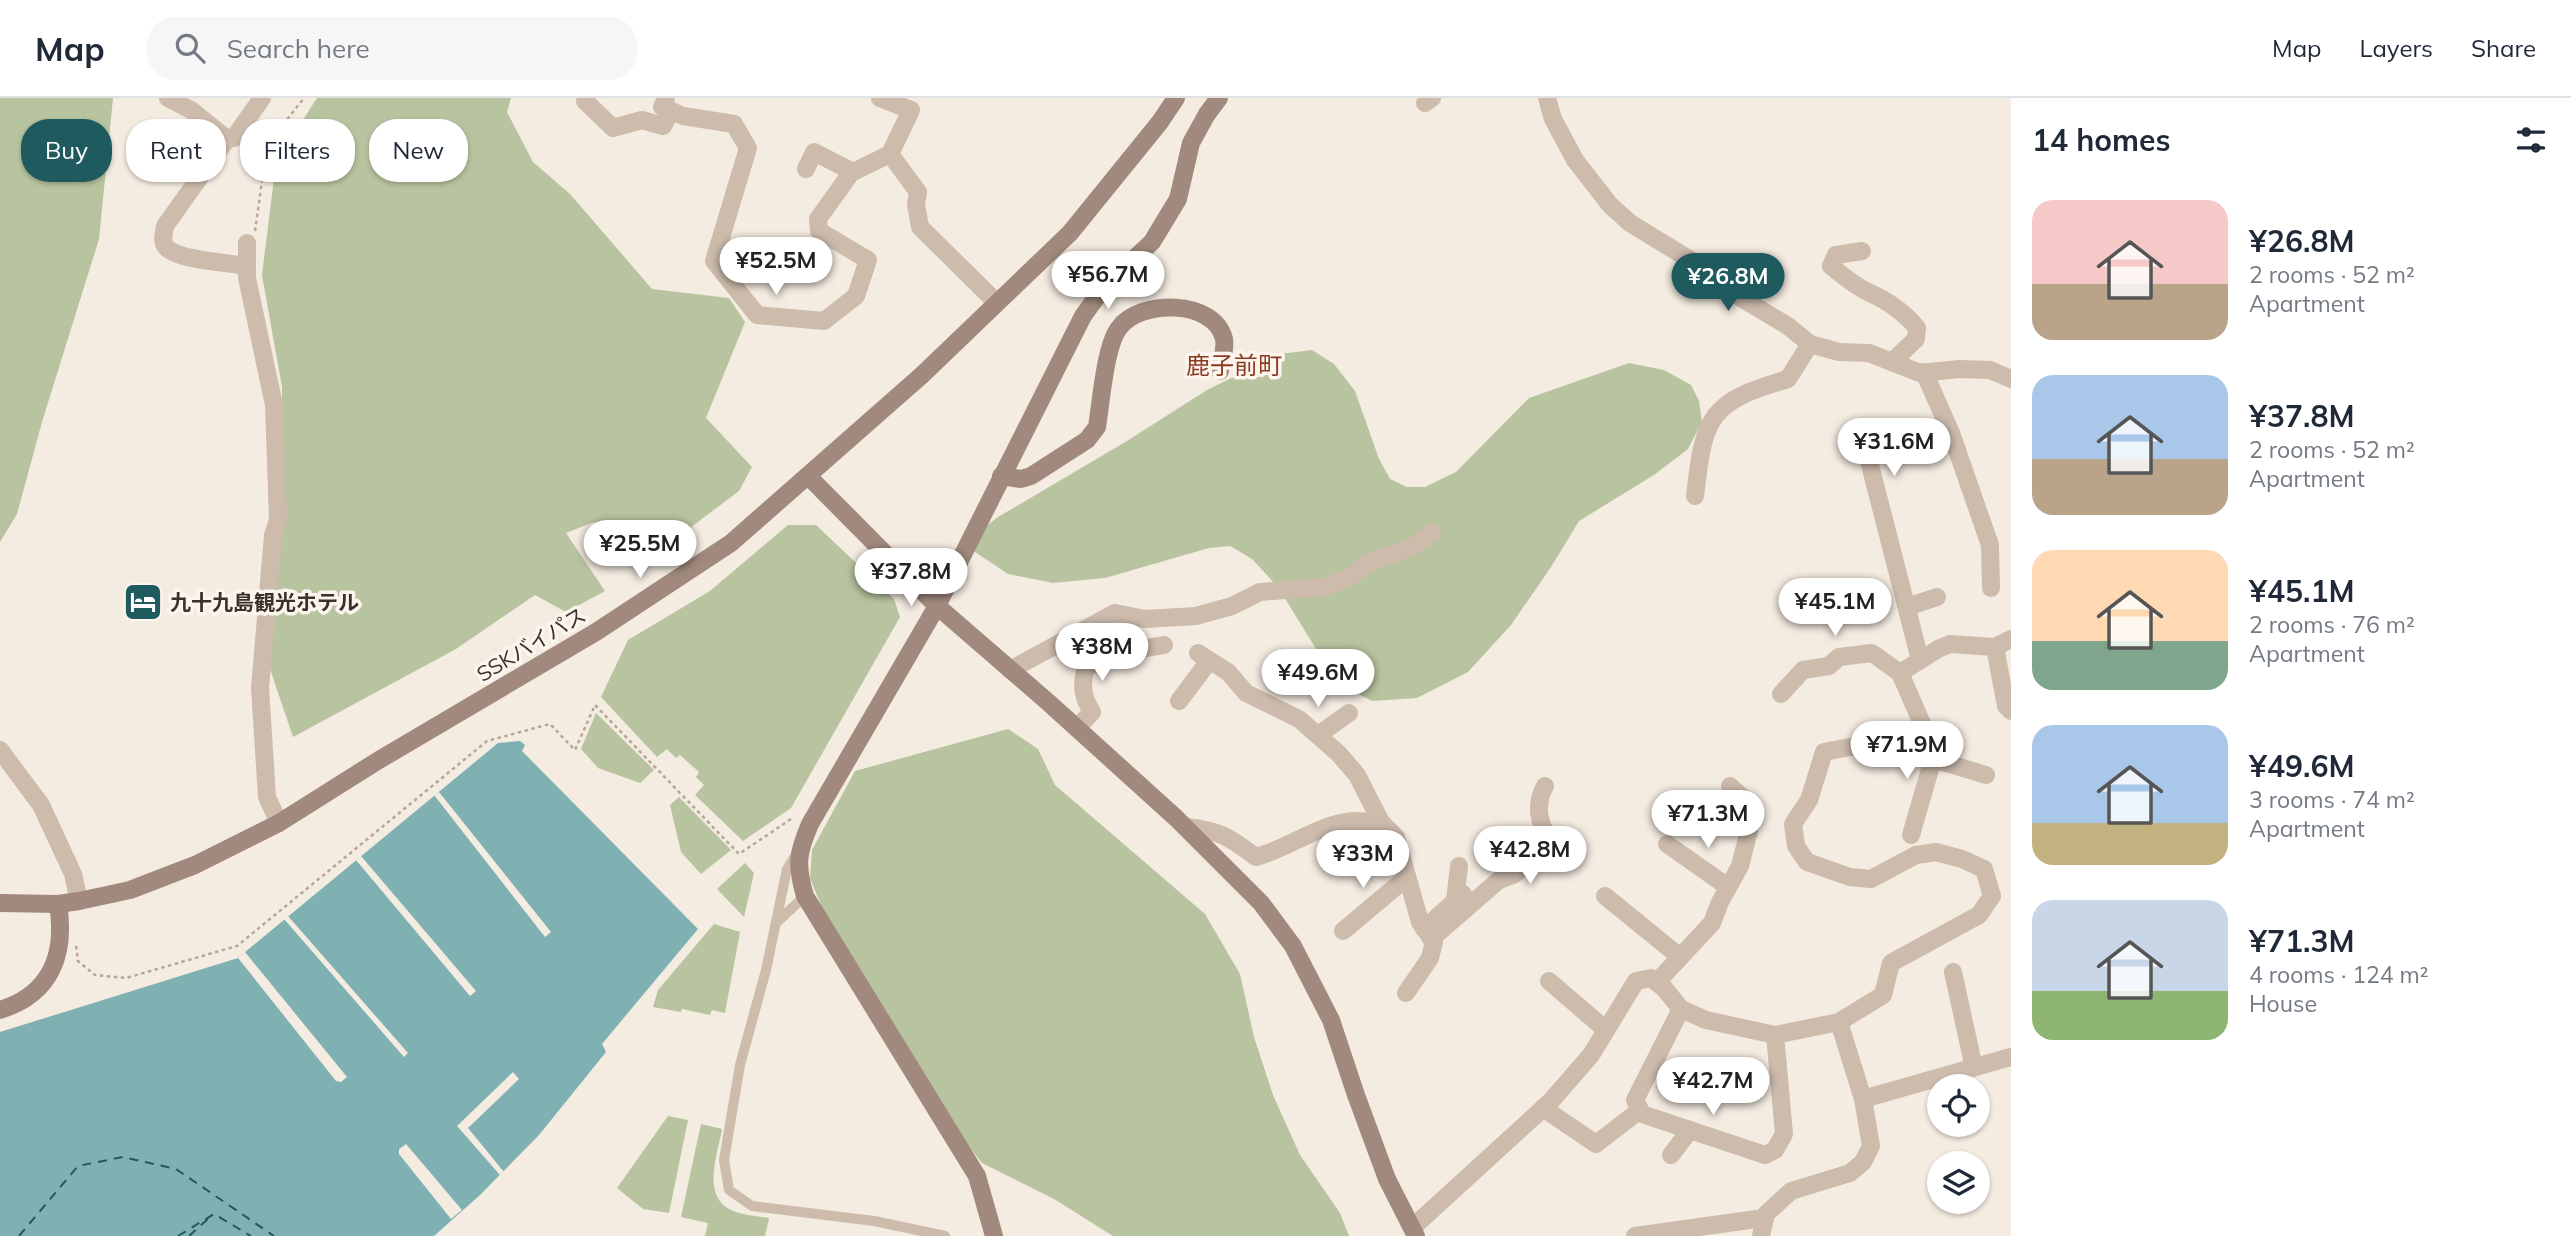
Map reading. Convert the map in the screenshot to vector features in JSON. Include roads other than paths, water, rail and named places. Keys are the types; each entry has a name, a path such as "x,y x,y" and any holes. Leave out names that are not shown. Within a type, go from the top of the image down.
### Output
{"street":[{"path":"168,98 191,110 227,139"},
{"path":"247,266 179,255 167,248 163,239 165,226 227,139 234,138 262,98"},
{"path":"585,101 613,128 642,120 663,126 669,105 683,116 734,124 748,148 714,261 757,315 824,321 856,296 868,260 819,231 818,219 853,172 890,154 911,110 880,98"},
{"name":"SSKバイパス","path":"0,903 58,904 130,890 182,870 279,823 379,760 596,632 731,543 922,375 1070,233 1160,122 1176,98"},
{"path":"994,1236 977,1176 805,896 799,876 799,850 810,824 937,606 1083,316 1104,287 1152,242 1178,199 1191,143 1207,114 1220,98"},
{"path":"1547,98 1553,119 1575,160 1610,205 1630,223 1705,269 1741,298 1788,326 1810,344 1839,352 1869,353 1924,372 1990,370 2011,379"},
{"path":"806,169 814,152 853,172"},
{"path":"890,154 918,192 916,205 920,227 997,303"},
{"path":"247,245 247,278 274,405 278,520 273,534 260,688 267,797 279,823"},
{"path":"1862,251 1836,255 1831,267 1867,292 1877,295 1917,328 1916,339 1892,362"},
{"path":"1002,476 1021,479 1031,476 1087,440 1093,433 1097,427 1111,346 1118,328 1132,314 1147,309 1183,308 1203,315 1215,324 1224,340 1220,371"},
{"path":"1695,496 1700,453 1706,432 1717,412 1728,402 1788,379 1810,344"},
{"path":"1924,372 1951,433 1990,545 1991,588"},
{"path":"1920,660 1868,457 1881,446 1896,442 1928,445 1951,433"},
{"path":"808,477 937,606 1186,827 1261,903 1293,946 1331,1020 1387,1179 1414,1232 1543,1108 1591,1055 1636,981 1651,978 1681,1009 1706,1020 1775,1035 1839,1022 1883,995 1891,962 1979,915 1992,896 1991,886 1984,869 1962,859 1936,852 1916,855 1871,879 1850,877 1807,862 1796,846 1793,824 1809,800 1824,752 1897,738 1918,747 1923,726"},
{"path":"1010,670 1115,613 1145,619 1196,616 1232,606 1259,593 1325,587 1352,576 1366,564 1414,546 1432,533"},
{"path":"1906,607 1937,597"},
{"path":"1900,673 1950,645 2003,643 1993,680 2011,711"},
{"path":"1077,728 1092,712 1083,698 1086,667 1129,651 1164,645"},
{"path":"1781,694 1803,670 1829,666 1839,657 1872,653 1900,673 1923,726 1933,759 1911,835"},
{"path":"1179,701 1203,657 1228,672 1246,693 1299,719 1357,775 1381,822 1396,837 1412,902 1434,942 1430,958 1406,993"},
{"path":"1318,735 1349,713"},
{"path":"0,750 41,805 73,874 79,901"},
{"path":"1933,759 1986,775"},
{"path":"1428,934 1499,880 1514,874 1550,839 1541,828 1538,797 1545,786"},
{"path":"1657,982 1712,923 1740,866 1749,831 1750,812 1743,798 1730,786"},
{"path":"1186,827 1211,830 1231,839 1256,856 1272,852 1314,832 1352,821 1381,822"},
{"path":"1667,844 1728,887"},
{"path":"1428,934 1459,898 1459,866"},
{"path":"1343,931 1406,878"},
{"path":"1605,895 1680,957"},
{"path":"0,1010 33,993 48,975 58,953 62,929 58,904"},
{"path":"1953,972 1974,1068"},
{"path":"1549,981 1606,1030"},
{"path":"1681,1009 1635,1100 1642,1114 1765,1155 1775,1150 1784,1134 1775,1035"},
{"path":"1760,1236 1766,1214 1791,1191 1850,1173 1863,1162 1871,1146 1863,1100 1839,1022"},
{"path":"1863,1100 2011,1057"},
{"path":"1543,1108 1596,1144 1640,1110"},
{"path":"1671,1155 1690,1130"},
{"path":"1635,1236 1765,1218"}],"lane":[{"path":"799,850 787,869 735,1092 724,1160 729,1190 752,1206 874,1221 945,1236"},
{"path":"775,923 805,896"}],"water":[{"path":"520,741 525,745 522,751 698,929 602,1044 606,1052 539,1135 480,1195 434,1236 0,1236 0,1032 238,958 498,743"}],"place":[{"name":"九十九島観光ホテル","path":"143,602"}],"district":[{"name":"鹿子前町","path":"1234,365"}]}
